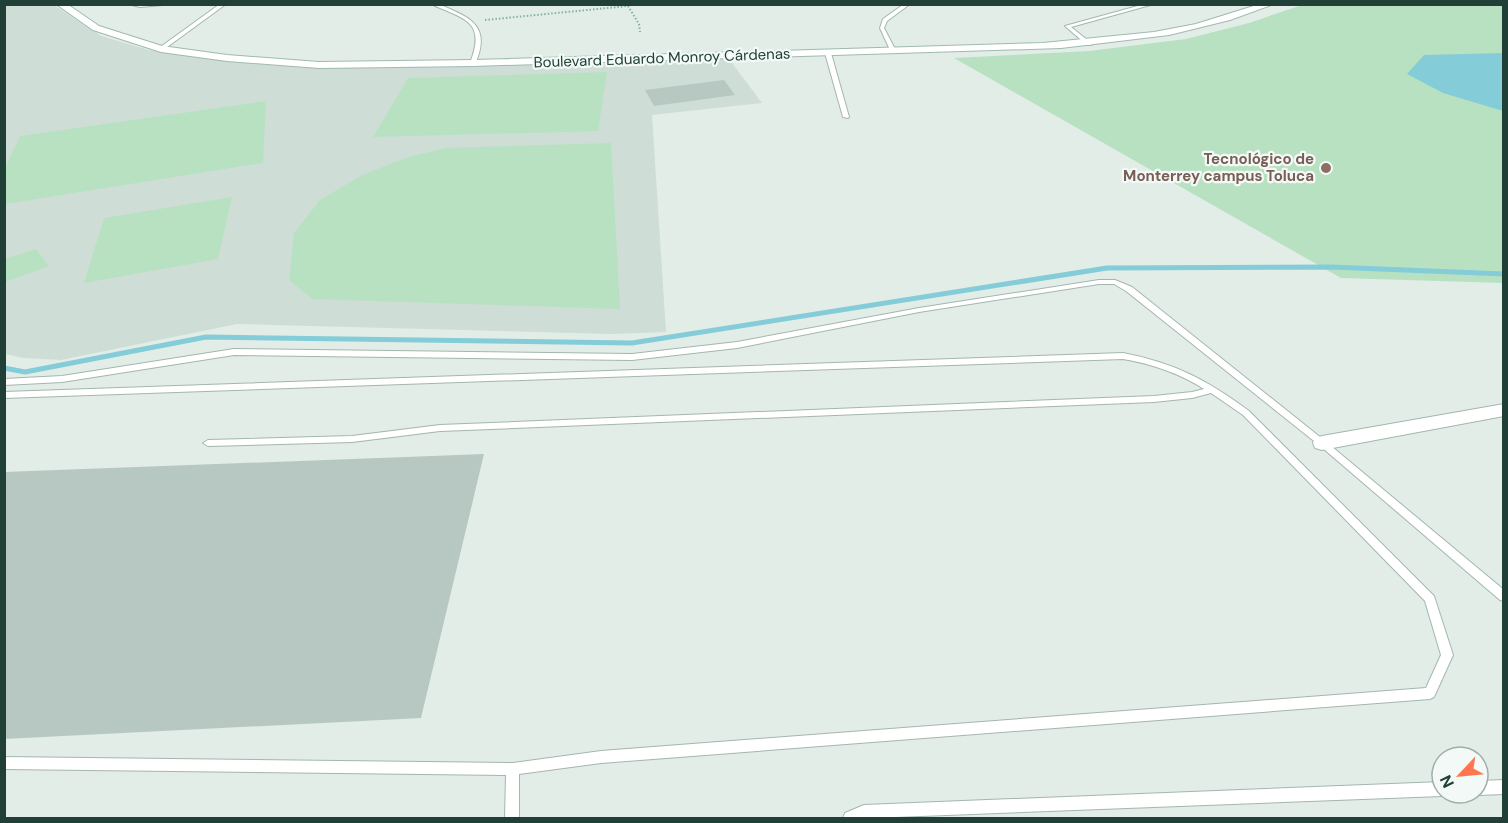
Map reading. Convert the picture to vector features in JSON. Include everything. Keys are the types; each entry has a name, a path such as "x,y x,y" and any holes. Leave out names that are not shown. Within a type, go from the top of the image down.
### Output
{"main road":[{"name":"Boulevard Eduardo Monroy Cárdenas","path":"60,4 96,28 161,49 226,58 318,65 473,63 1089,44 1155,35 1197,26 1270,4"},
{"path":"1322,443 1503,410"}],"lane":[{"path":"130,4 140,6 172,4"},
{"path":"161,49 224,4"},
{"path":"433,4 476,25 480,43 473,63"},
{"path":"894,51 882,28 885,20 908,4"},
{"path":"1089,44 1067,26 1152,4"},
{"path":"1461,4 1499,4"},
{"path":"828,53 846,117"},
{"path":"4,382 42,383 204,355 234,352 632,357 737,345 919,310 1107,281 1115,282 1129,289 1322,443 1503,597"},
{"path":"4,396 1123,356 1155,361 1213,388 1246,413 1430,599 1447,655 1430,693 601,757 513,769 4,763"},
{"path":"208,443 352,439 452,428 1154,399 1192,395 1213,388"},
{"path":"512,819 513,769"},
{"path":"850,819 864,812 1430,789"}],"path":[{"path":"472,22 628,5 639,24 640,32"}],"shaded area":[{"path":"5,5 54,5 101,36 149,50 224,61 305,68 729,59 762,103 652,115 666,332 612,334 237,324 61,360 24,358 5,354"}],"green space":[{"name":"Tecnológico de Monterrey campus Toluca","path":"1302,5 1503,5 1503,283 1341,278 954,58 1089,51 1186,39 1249,23"},
{"path":"607,72 598,131 373,137 408,78"},
{"path":"266,101 263,163 5,204 5,168 20,136"},
{"path":"611,143 620,309 312,299 289,280 294,233 320,200 362,175 408,157 446,148"},
{"path":"232,197 218,259 84,283 104,218"},
{"path":"36,249 49,266 5,282 5,259"}],"water":[{"path":"1503,53 1503,111 1443,93 1407,74 1424,55"}],"building":[{"path":"724,80 735,95 654,106 645,90"},
{"path":"484,454 421,718 4,739 4,472"}],"waterway":[{"path":"4,368 25,372 206,337 632,343 1107,268 1331,267 1504,274"}],"place":[{"name":"Tecnológico de Monterrey campus Toluca","path":"1326,168"}]}
